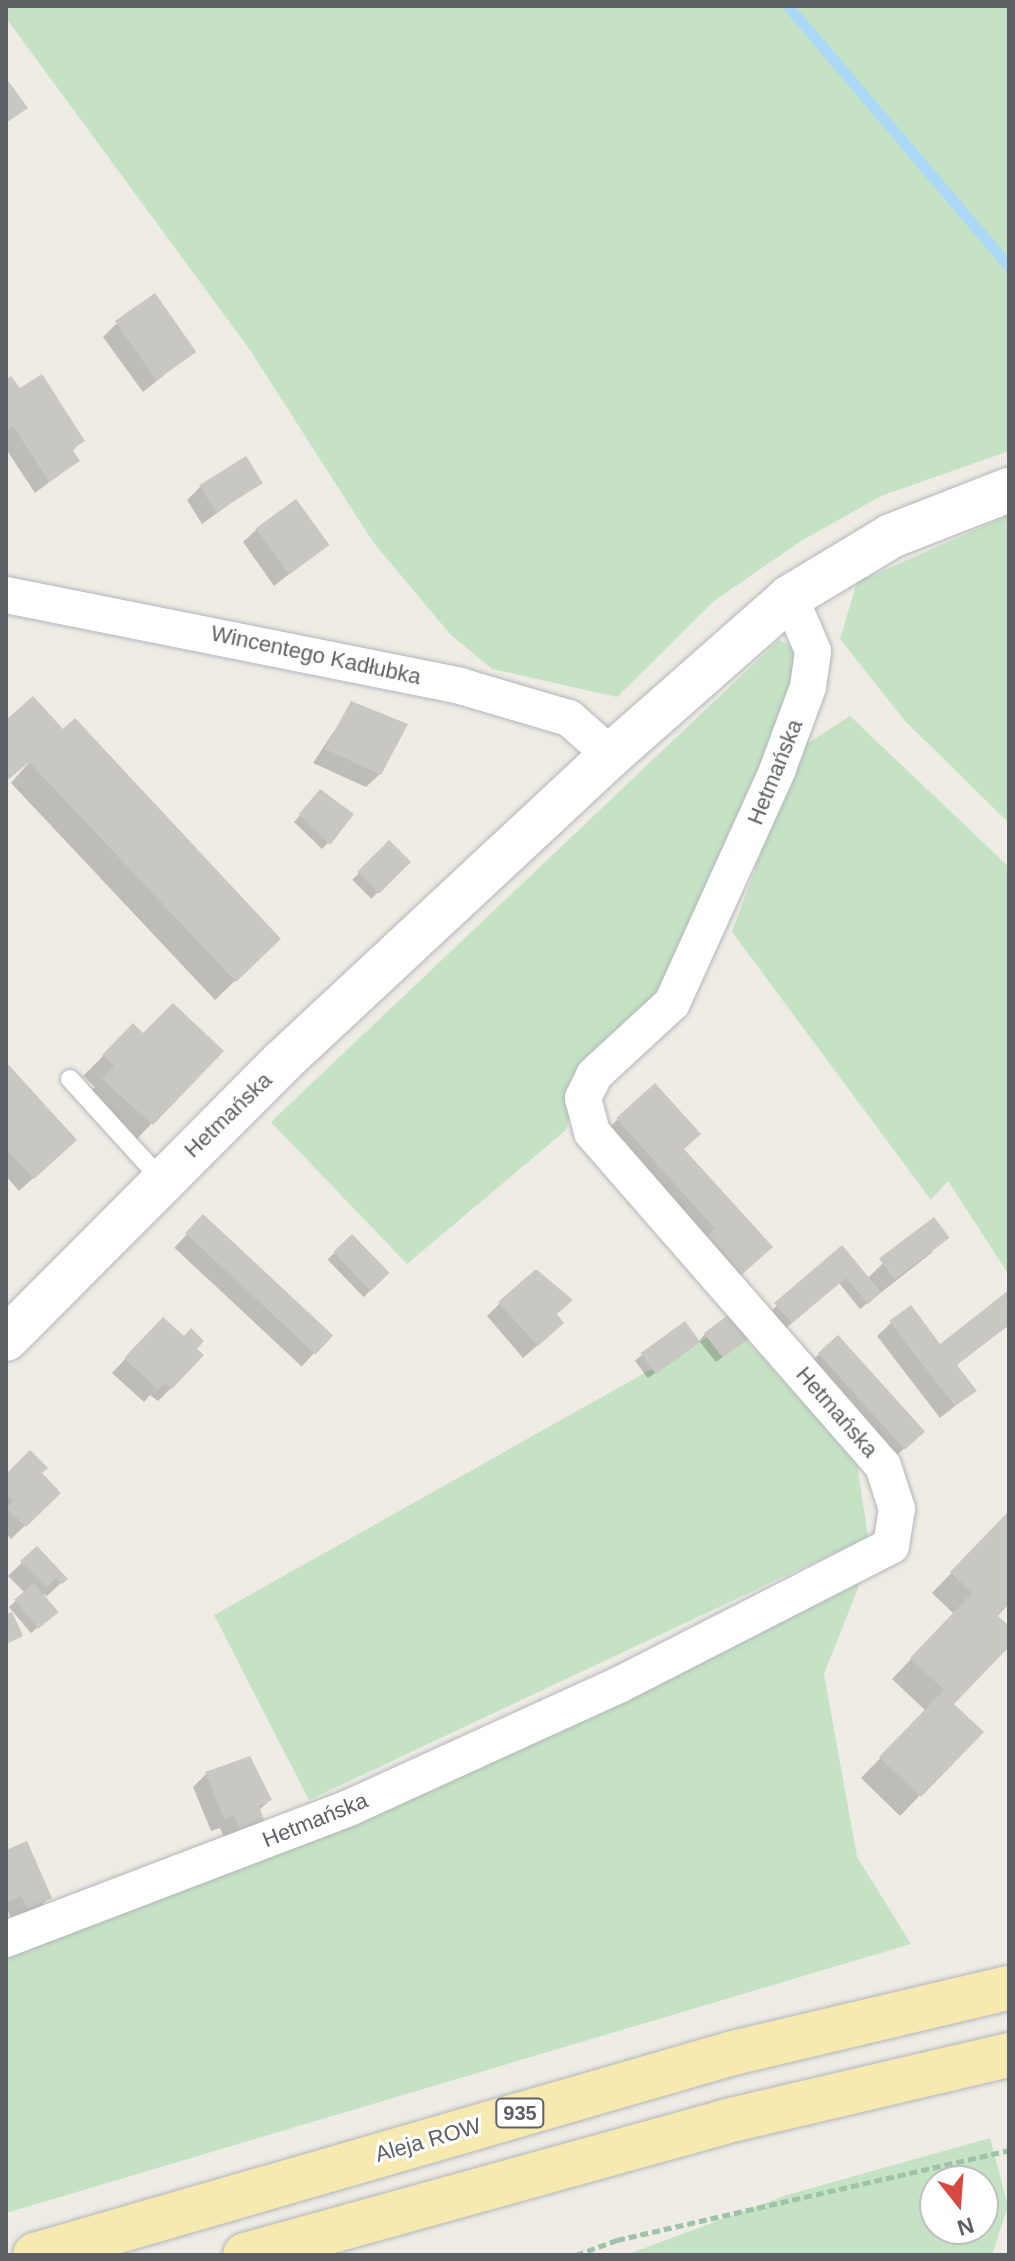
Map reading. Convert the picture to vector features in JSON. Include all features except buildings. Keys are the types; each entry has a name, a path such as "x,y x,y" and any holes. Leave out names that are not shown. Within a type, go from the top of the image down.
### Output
{"main road":[{"name":"Aleja ROW","path":"35,2255 703,2061 1009,1988"},
{"path":"245,2255 723,2122 1009,2055"}],"street":[{"name":"Hetmańska","path":"6,1339 162,1180 611,755 790,597 891,536 1009,490"},
{"name":"Wincentego Kadłubka","path":"6,595 460,686 569,718 611,755"},
{"name":"Hetmańska","path":"6,1939 349,1808 617,1686 891,1546 897,1509 883,1466 592,1132 584,1106 594,1075 672,1003 777,771 808,687 813,651 790,597"}],"lane":[{"path":"70,1079 162,1180"}],"path":[{"path":"576,2255 617,2240 1009,2150"}],"green space":[{"path":"6,6 1009,6 1009,451 881,496 801,541 714,601 617,697 492,669 450,634 373,542 250,350 6,18"},
{"path":"1009,515 1009,823 905,721 840,639 857,582"},
{"path":"779,640 794,648 797,659 791,694 659,998 578,1084 566,1130 407,1264 271,1122"},
{"path":"850,716 1009,867 1009,1275 948,1181 931,1200 732,932 799,749"},
{"path":"732,1324 857,1463 868,1537 309,1800 214,1615"},
{"path":"862,1578 824,1674 857,1857 911,1944 6,2213 6,1956 436,1789"},
{"path":"990,2138 997,2165 919,2165 919,2245 995,2245 992,2255 626,2255 787,2195"},
{"path":"999,2172 1008,2206 999,2234"}],"waterway":[{"path":"788,6 1009,267"}]}
